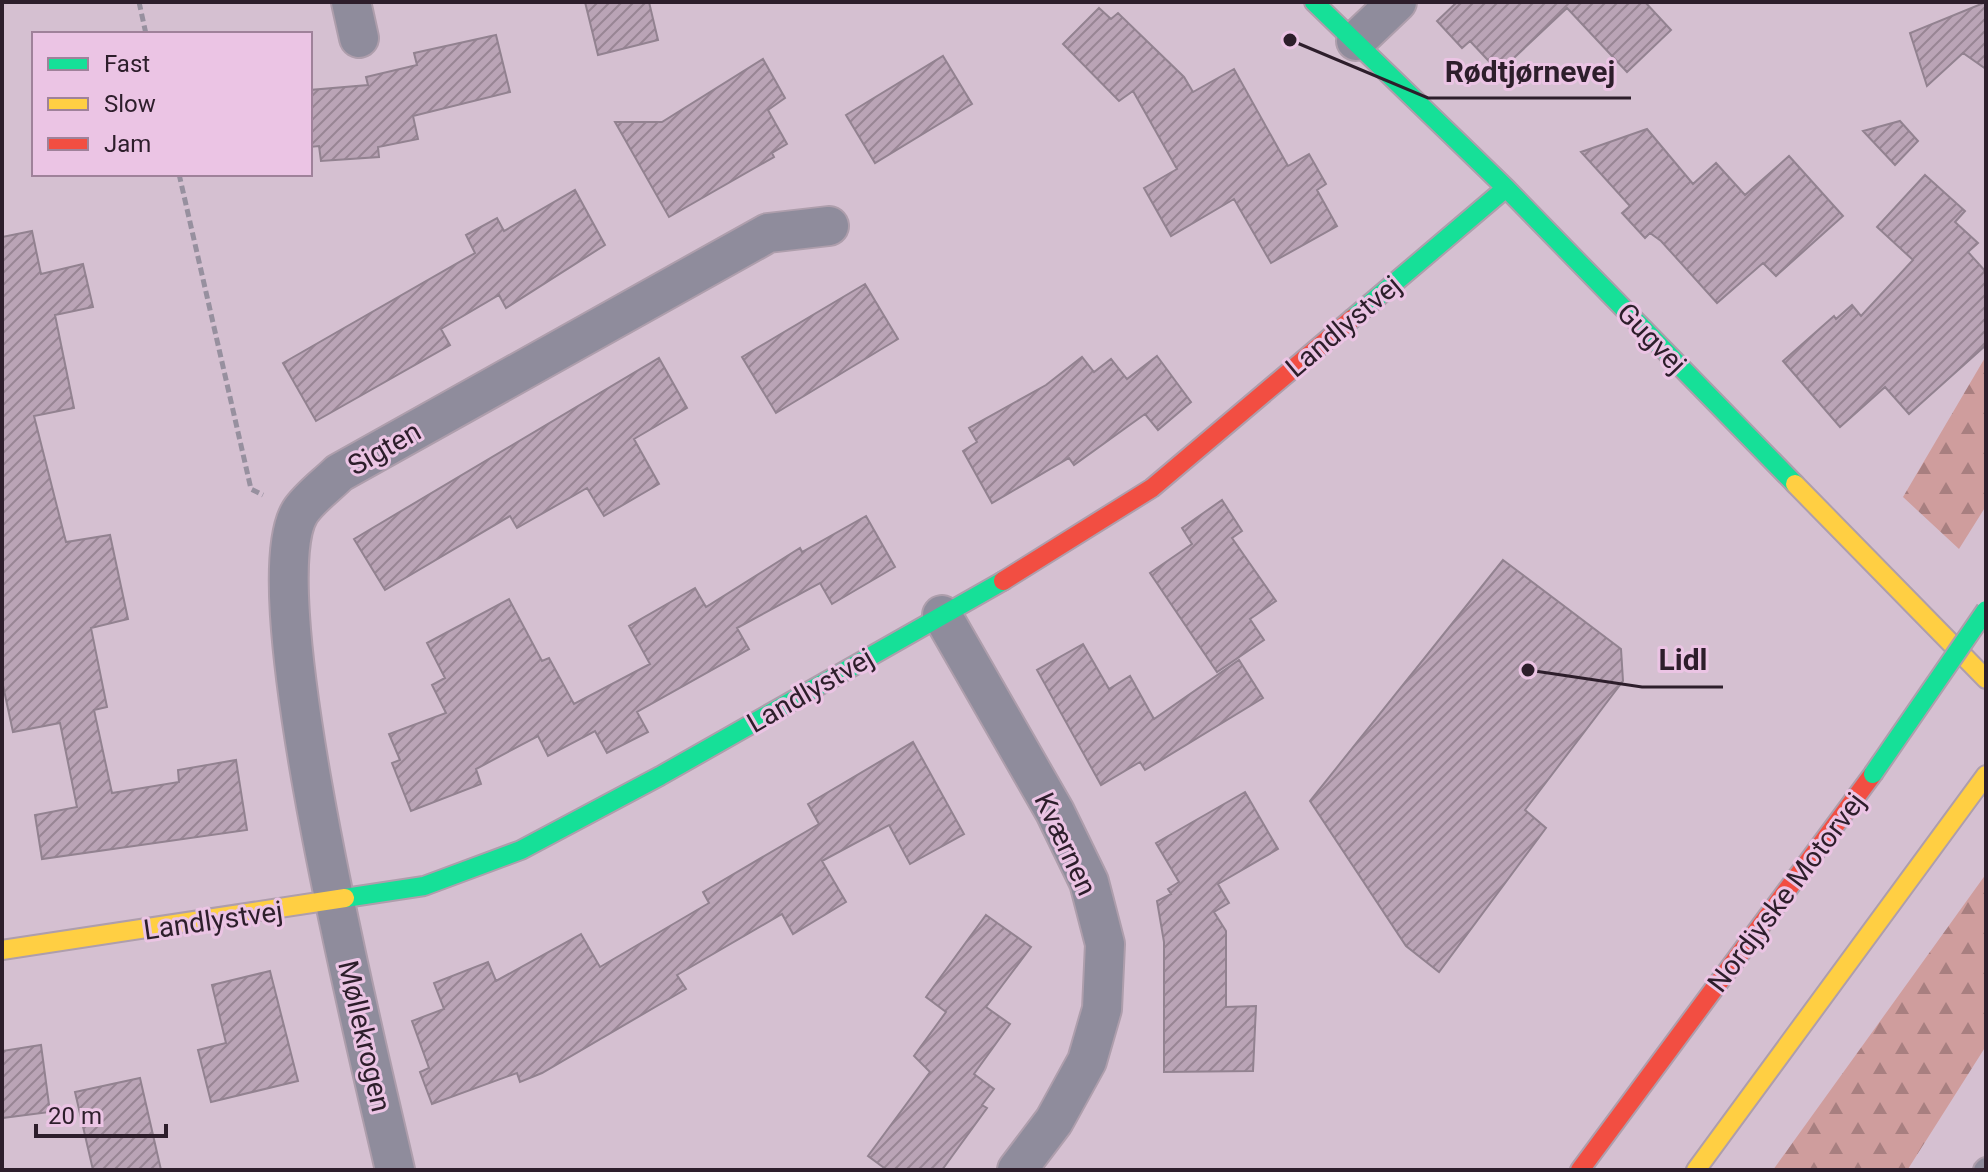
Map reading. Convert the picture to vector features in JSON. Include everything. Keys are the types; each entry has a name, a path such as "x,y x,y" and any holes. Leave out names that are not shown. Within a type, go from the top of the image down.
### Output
{"main road":[{"name":"Gugvej","path":"1314,2 1506,188 1986,679"},
{"name":"Landlystvej","path":"2,950 335,902 424,886 521,850 660,776 1047,556 1152,488 1506,188"},
{"name":"Nordjyske Motorvej","path":"1580,1170 1873,774 1986,610"},
{"path":"1696,1170 1986,775"}],"street":[{"path":"351,2 359,38"},
{"path":"1356,41 1397,2"},
{"name":"Sigten","path":"335,902 295,678 289,558 299,513 339,473 768,233 829,226"},
{"name":"Kværnen","path":"942,615 1055,812 1089,882 1105,944 1102,1009 1087,1061 1054,1121 1017,1170"},
{"name":"Møllekrogen","path":"335,902 395,1170"}],"path":[{"path":"139,2 146,32"},
{"path":"179,176 251,489"}],"green space":[{"path":"1986,356 1986,506 1959,549 1903,497"},
{"path":"1986,874 1986,1046 1908,1169 1773,1170"}],"building":[{"path":"585,2 649,2 658,40 598,55"},
{"path":"1457,2 1645,2 1671,30 1627,72 1567,8 1499,72 1470,41 1462,48 1437,21"},
{"path":"1986,2 1986,69 1963,53 1927,86 1910,33"},
{"path":"1099,8 1111,19 1118,13 1184,77 1193,92 1234,69 1288,166 1309,154 1326,184 1317,190 1337,226 1271,263 1234,199 1171,236 1144,188 1177,169 1133,91 1119,101 1063,44"},
{"path":"496,35 510,92 413,116 418,139 378,147 379,157 321,161 319,146 312,147 312,90 368,85 366,77 417,65 414,53"},
{"path":"943,56 972,104 875,163 846,115"},
{"path":"763,59 785,98 768,110 787,144 772,153 774,157 669,217 615,122 662,122"},
{"path":"1900,121 1918,141 1895,165 1863,131"},
{"path":"1647,129 1693,184 1716,163 1745,195 1789,156 1843,216 1776,276 1763,263 1717,303 1661,241 1650,233 1645,238 1622,213 1630,206 1581,152"},
{"path":"1925,175 1965,211 1955,222 1978,243 1968,252 1986,272 1986,345 1909,414 1885,387 1840,427 1783,361 1834,316 1836,319 1852,305 1861,316 1913,260 1877,227"},
{"path":"575,190 605,245 506,308 499,295 441,329 450,345 316,421 283,363 475,253 466,235 497,218 504,231"},
{"path":"32,231 41,274 83,264 93,307 55,315 74,408 34,416 66,542 110,535 128,619 91,628 107,707 94,710 112,793 179,782 178,770 236,760 247,830 42,859 35,815 77,807 60,723 13,732 2,681 2,237"},
{"path":"865,284 898,339 776,413 742,357"},
{"path":"1157,356 1191,402 1158,430 1145,414 1074,465 1069,458 992,503 963,451 977,442 969,428 1046,385 1082,357 1094,372 1111,359 1127,379"},
{"path":"659,358 687,408 634,439 659,484 604,516 587,488 517,528 510,516 385,590 354,539"},
{"path":"1222,500 1242,531 1232,538 1276,601 1250,619 1264,640 1217,672 1150,573 1192,544 1182,528"},
{"path":"866,516 895,567 832,604 820,583 737,628 749,649 637,712 648,732 607,753 595,731 548,756 538,736 476,769 481,784 411,811 392,763 400,760 389,734 446,713 432,685 445,678 427,643 509,599 542,661 549,658 574,704 650,664 629,626 695,588 706,607 800,548 802,552"},
{"path":"1503,560 1621,649 1623,681 1525,810 1546,828 1439,972 1406,946 1310,801"},
{"path":"1083,644 1109,689 1130,676 1154,719 1239,660 1263,698 1145,770 1140,762 1101,785 1037,670"},
{"path":"913,742 964,834 910,864 889,825 822,861 846,902 793,934 782,914 677,975 686,989 542,1073 520,1082 517,1073 432,1104 420,1072 429,1068 412,1021 444,1009 434,983 488,962 496,981 581,934 600,967 709,903 703,892 819,824 808,804"},
{"path":"1245,792 1278,849 1218,884 1229,903 1214,912 1226,931 1226,1007 1256,1006 1253,1071 1164,1072 1164,942 1157,901 1171,894 1168,889 1179,882 1156,843"},
{"path":"986,915 1031,947 986,1007 1010,1024 974,1074 994,1089 982,1105 987,1108 942,1170 887,1170 868,1156 930,1072 914,1056 946,1012 926,997"},
{"path":"270,971 298,1081 211,1102 198,1050 226,1043 212,985"},
{"path":"41,1045 50,1112 2,1118 2,1051"},
{"path":"140,1078 161,1170 93,1170 75,1092"}],"traffic: fast":[{"path":"1314,2 1506,188 1795,484"},
{"path":"1353,318 1506,188"},
{"path":"345,898 424,886 521,850 660,776 1003,581"},
{"path":"1873,774 1986,610"}],"traffic: slow":[{"path":"1795,484 1986,679"},
{"path":"1696,1170 1986,775"},
{"path":"2,950 345,898"}],"traffic: jam":[{"path":"1003,581 1152,488 1353,318"},
{"path":"1580,1170 1873,774"}],"place":[{"name":"Rødtjørnevej","path":"1290,40"},
{"name":"Lidl","path":"1528,670"}]}
